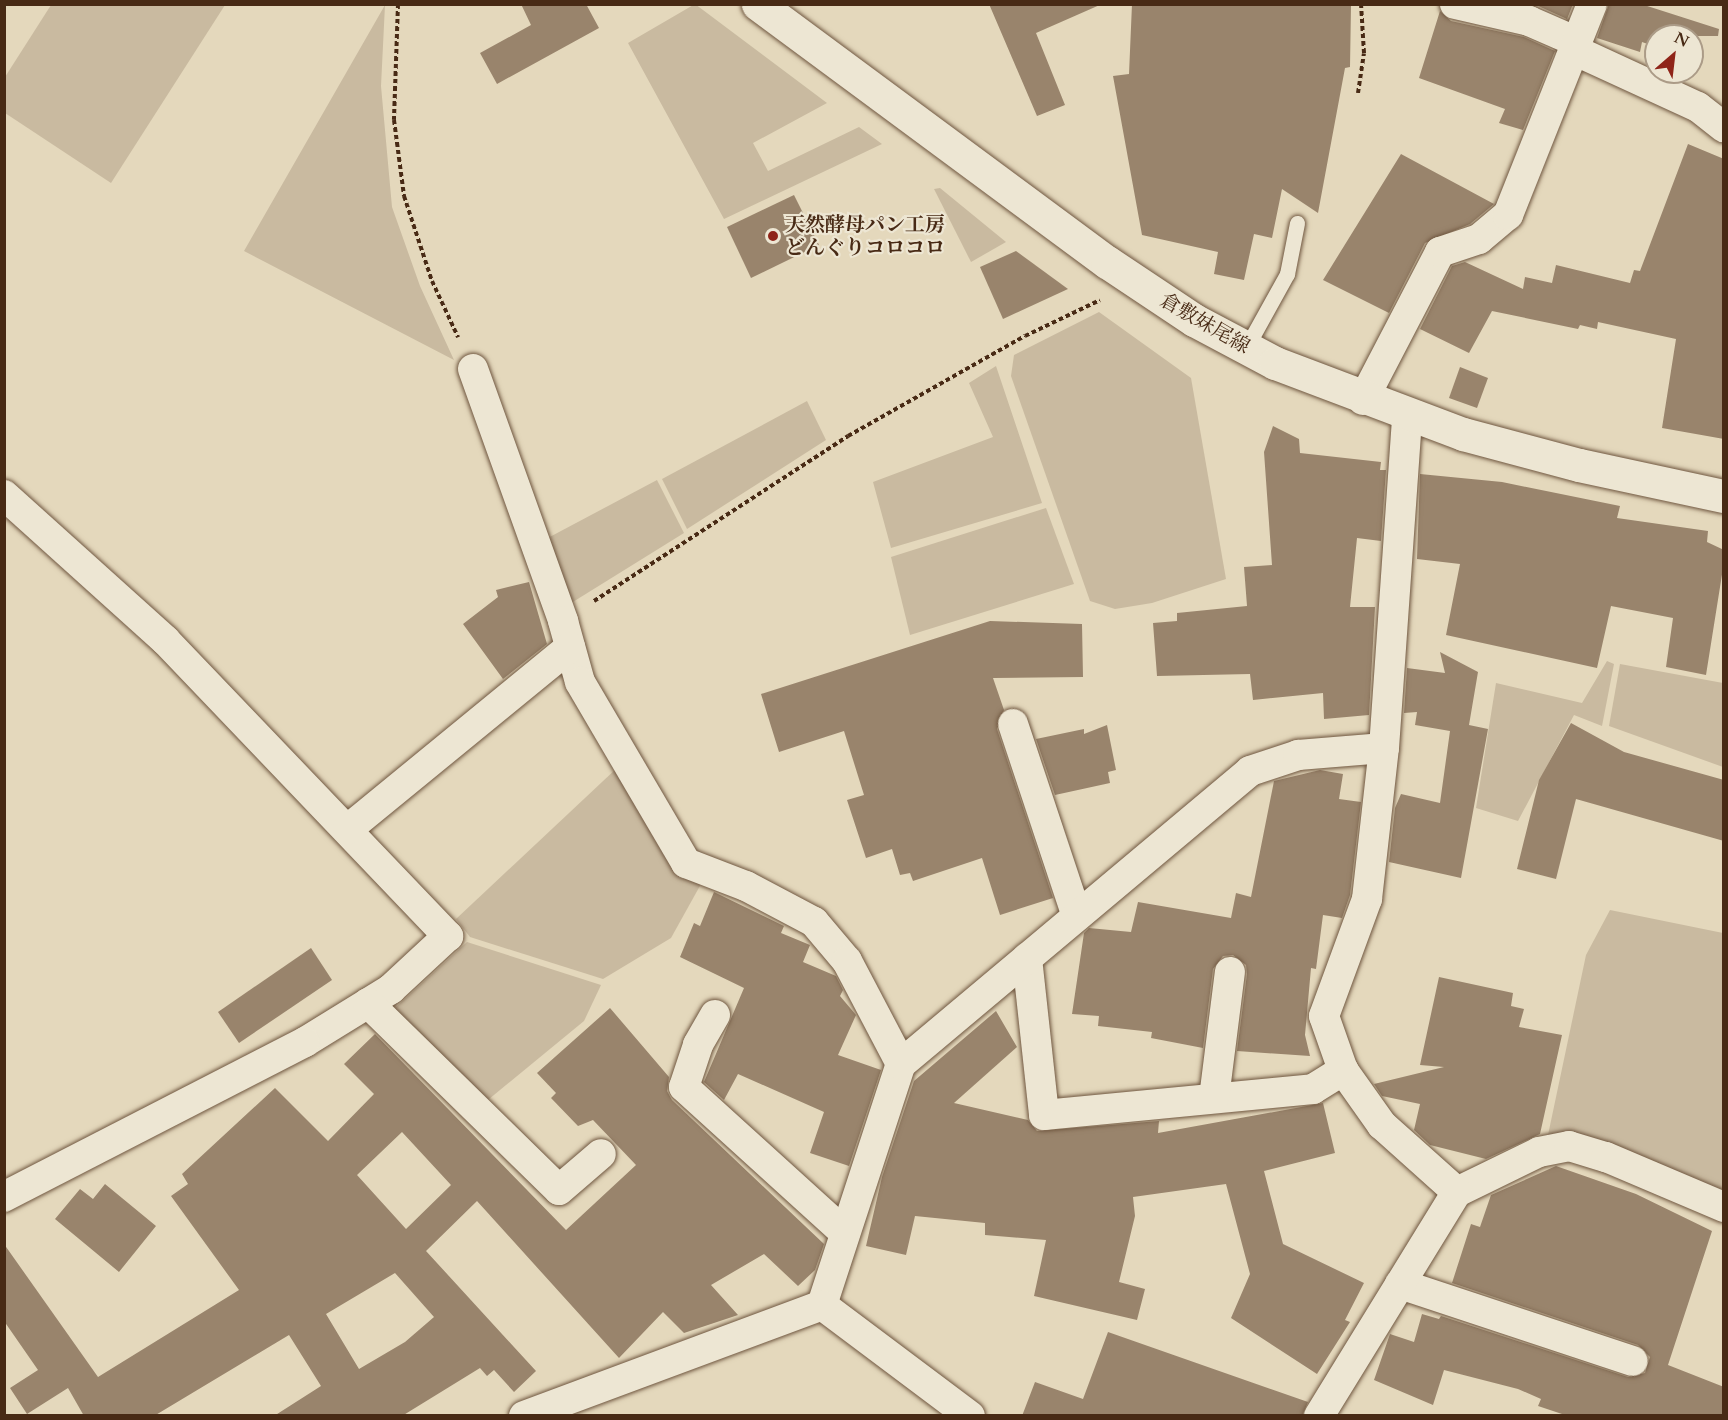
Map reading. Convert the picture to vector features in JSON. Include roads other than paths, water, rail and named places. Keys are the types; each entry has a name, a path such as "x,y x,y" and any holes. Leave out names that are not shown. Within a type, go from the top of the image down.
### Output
{"main road":[{"name":"倉敷妹尾線","path":"758,4 1126,275 1246,348 1363,400 1407,416 1579,465 1724,496"}],"street":[{"path":"1455,4 1530,21 1698,107 1724,127"},
{"path":"1363,400 1440,252 1479,239 1508,215 1592,4"},
{"path":"473,369 567,634 580,682 686,863 746,886 814,922 847,961 901,1064"},
{"path":"1407,416 1384,748 1367,899 1324,1016 1343,1070 1382,1125 1457,1192"},
{"path":"4,495 165,640 448,936 391,989 305,1042 4,1197"},
{"path":"348,829 567,634"},
{"path":"1013,724 1077,916"},
{"path":"822,1305 901,1064 1250,771 1298,754 1384,748"},
{"path":"1027,958 1044,1115 1313,1089 1343,1070"},
{"path":"1214,1098 1230,972"},
{"path":"368,1003 559,1190 601,1154"},
{"path":"715,1015 698,1045 684,1087 845,1233"},
{"path":"1319,1416 1457,1192 1539,1152 1569,1146 1606,1157 1724,1207"},
{"path":"1400,1284 1633,1361"},
{"path":"524,1416 822,1305"},
{"path":"822,1305 970,1416"}],"lane":[{"path":"1246,348 1287,274 1297,223"}],"place":[{"name":"天然酵母パン工房 どんぐりコロコロ","path":"773,236"}]}
